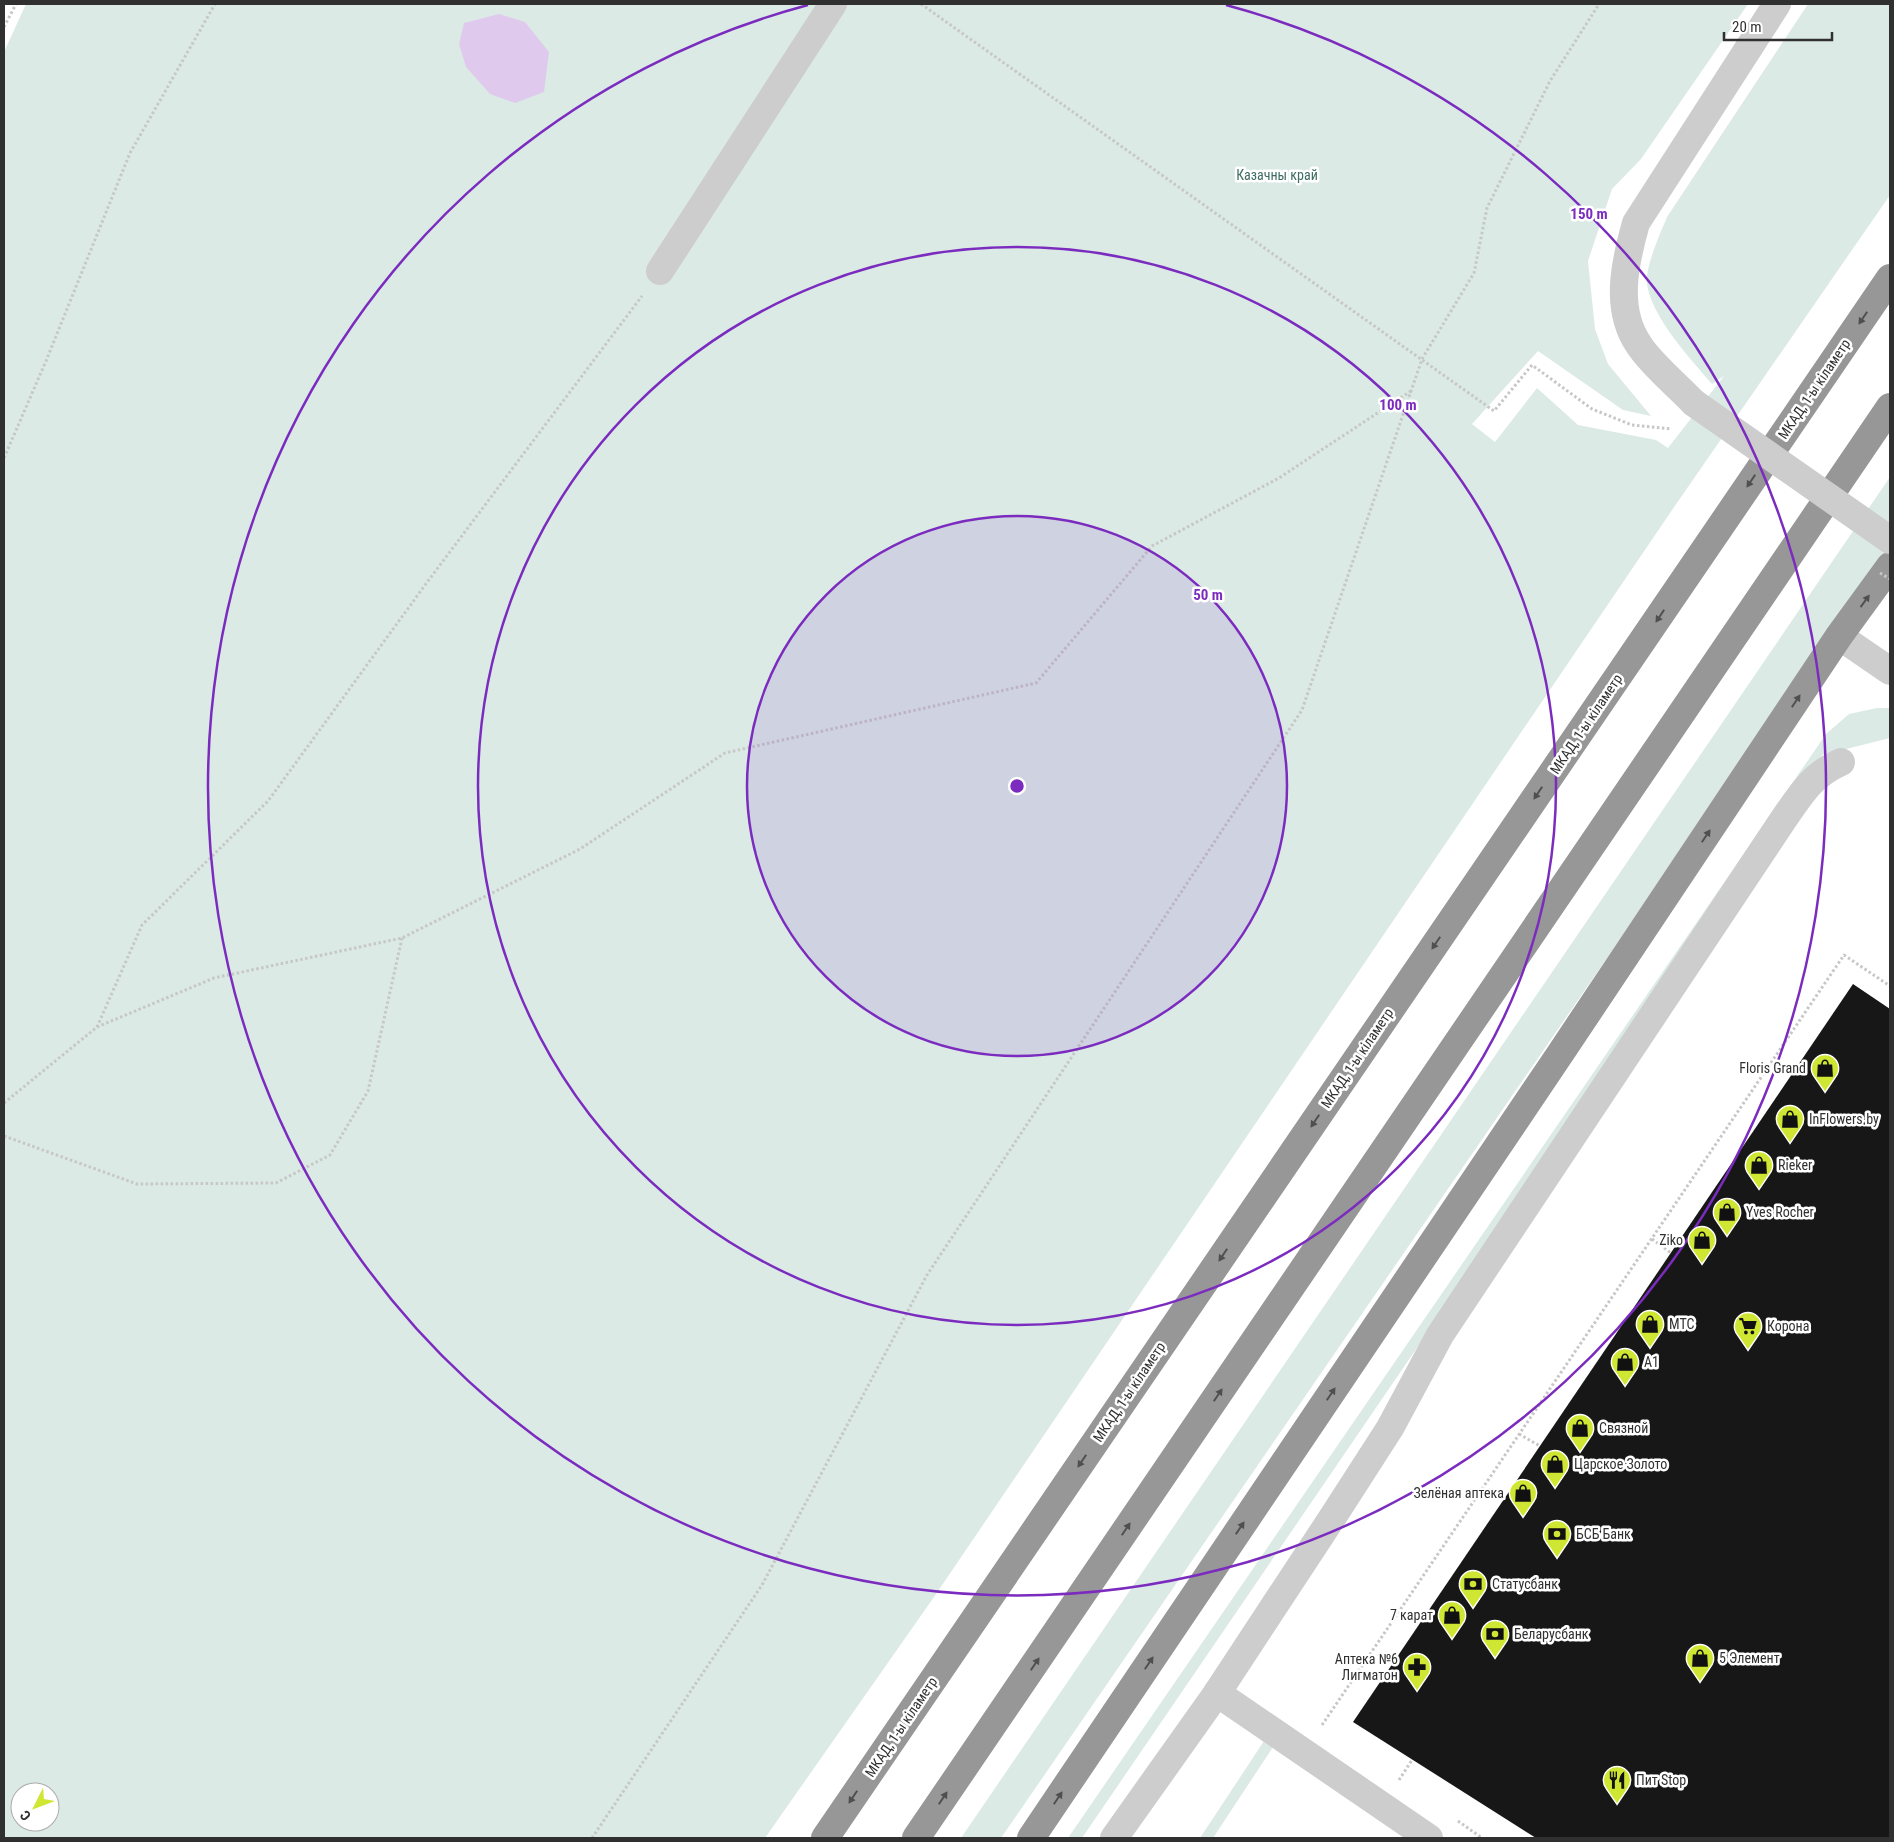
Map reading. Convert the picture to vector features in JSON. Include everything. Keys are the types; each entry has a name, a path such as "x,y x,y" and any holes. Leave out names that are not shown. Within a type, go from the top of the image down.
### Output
{"highway":[{"name":"МКАД, 1-ы кіламетр","path":"825,1838 1890,278"},
{"path":"916,1838 1890,407"},
{"path":"1031,1838 1839,636 1890,566"}],"street":[{"path":"660,271 833,4"},
{"path":"1777,4 1636,223 1629,250 1624,308 1638,345 1694,403 1890,540"},
{"path":"1839,636 1890,671"},
{"path":"1114,1838 1217,1693 1390,1428 1440,1335 1781,823 1811,780 1840,762"},
{"path":"1217,1693 1429,1838"}],"path":[{"path":"4,27 16,4"},
{"path":"4,458 46,361 130,153 215,4"},
{"path":"921,4 1494,411 1532,365 1592,410 1632,425 1671,429"},
{"path":"592,1838 762,1585 926,1275 1302,710 1422,359 1474,273 1487,208 1546,89 1599,4"},
{"path":"97,1027 142,925 268,801 428,581 660,271"},
{"path":"4,1103 97,1027 214,978 402,938 580,849 725,752 1036,683 1152,546 1279,478 1411,391"},
{"path":"4,1136 137,1184 276,1183 330,1155 368,1091 402,938"},
{"path":"1329,1732 1321,1726 1844,955 1890,986"},
{"path":"1652,1239 1671,1253"},
{"path":"1520,1434 1540,1446"},
{"path":"1399,1780 1412,1760"},
{"path":"1391,1775 1406,1785"},
{"path":"1452,1817 1482,1838"}],"green space":[{"name":"Казачны край","path":"26,4 1748,4 1641,159 1612,189 1588,261 1595,329 1608,364 1651,416 1623,410 1538,351 1472,424 1495,442 1537,388 1578,425 1656,440 1668,448 1724,376 1712,384 1673,337 1650,297 1647,284 1648,269 1667,217 1808,4 1890,4 1890,195 1670,513 934,1597 765,1838 4,1838 4,52"},
{"path":"1890,477 1890,547 1001,1838 961,1838"},
{"path":"1877,708 1890,708 1890,738 1822,755 1082,1838 1068,1838 1826,734 1849,714"},
{"path":"1264,1741 1273,1747 1213,1838 1200,1838"}],"shaded area":[{"path":"499,14 525,22 549,52 544,92 515,103 490,94 466,67 459,44 464,23"}],"building":[{"name":"Корона","path":"1853,984 1890,1009 1890,1838 1536,1838 1353,1722"}],"place":[{"name":"Floris Grand","path":"1825,1092"},
{"name":"InFlowers.by","path":"1790,1143"},
{"name":"Rieker","path":"1759,1189"},
{"name":"Yves Rocher","path":"1727,1236"},
{"name":"Ziko","path":"1702,1264"},
{"name":"МТС","path":"1650,1348"},
{"name":"Корона","path":"1748,1350"},
{"name":"A1","path":"1625,1386"},
{"name":"Связной","path":"1580,1452"},
{"name":"Царское Золото","path":"1555,1488"},
{"name":"Зелёная аптека","path":"1523,1517"},
{"name":"БСБ Банк","path":"1557,1558"},
{"name":"Статусбанк","path":"1473,1608"},
{"name":"7 карат","path":"1452,1639"},
{"name":"Беларусбанк","path":"1495,1658"},
{"name":"5 Элемент","path":"1700,1682"},
{"name":"Аптека №6 Лигматон","path":"1417,1691"},
{"name":"Пит Stop","path":"1617,1804"}]}
